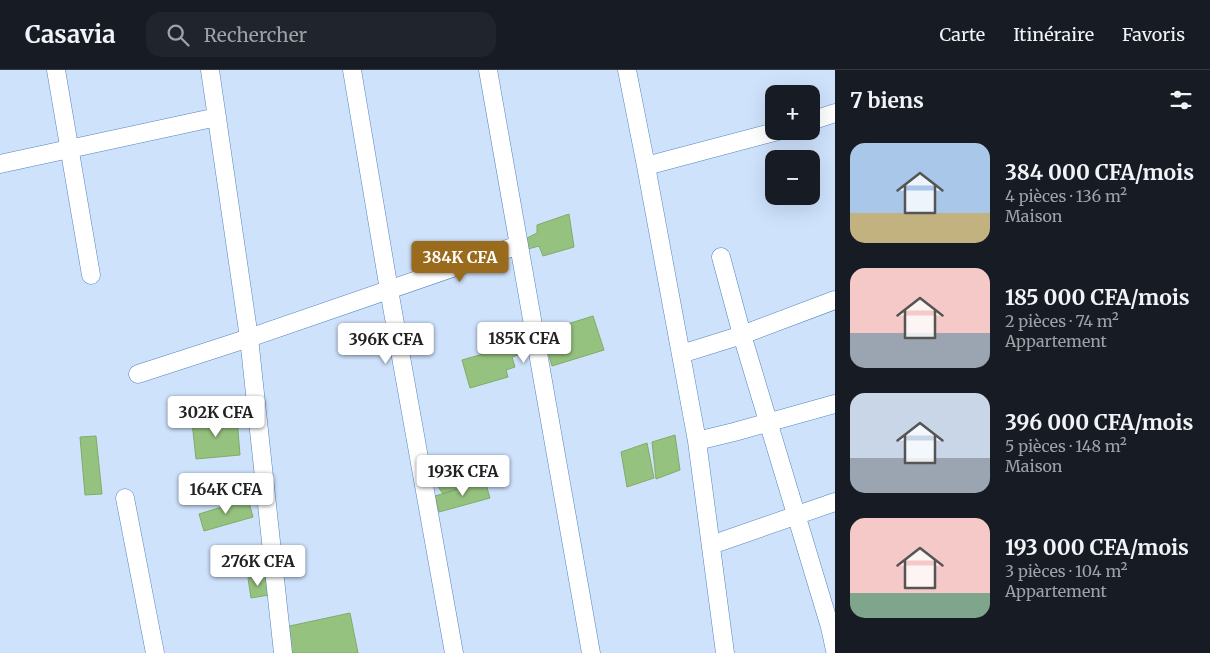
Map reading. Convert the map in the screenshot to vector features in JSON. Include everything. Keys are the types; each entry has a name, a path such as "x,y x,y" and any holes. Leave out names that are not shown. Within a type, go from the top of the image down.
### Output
{"street":[{"path":"56,70 91,275"},
{"path":"210,70 249,338 283,653"},
{"path":"352,70 454,653"},
{"path":"488,70 591,653"},
{"path":"627,70 697,441 725,653"},
{"path":"820,118 835,113"},
{"path":"0,164 217,116"},
{"path":"646,166 765,134"},
{"path":"138,374 519,245"},
{"path":"721,257 742,336 830,626 835,650"},
{"path":"681,354 742,336 834,304"},
{"path":"697,441 835,404"},
{"path":"125,498 155,653"},
{"path":"711,545 835,502"}],"building":[{"path":"569,214 574,247 543,256 539,246 528,249 525,239 537,233 537,225"},
{"path":"593,316 604,350 552,366 542,332"},
{"path":"518,344 521,354 512,357 515,367 506,370 508,377 470,388 462,360"},
{"path":"237,418 240,455 196,459 192,422"},
{"path":"675,435 680,470 656,479 652,442"},
{"path":"96,436 102,494 85,495 80,437"},
{"path":"647,443 654,478 627,487 621,452"},
{"path":"483,470 487,479 443,494 437,485"},
{"path":"485,481 490,498 439,512 435,496"},
{"path":"248,499 253,517 204,531 199,514"},
{"path":"265,575 269,595 251,598 248,578"},
{"path":"350,613 358,653 290,653 285,627"}]}
